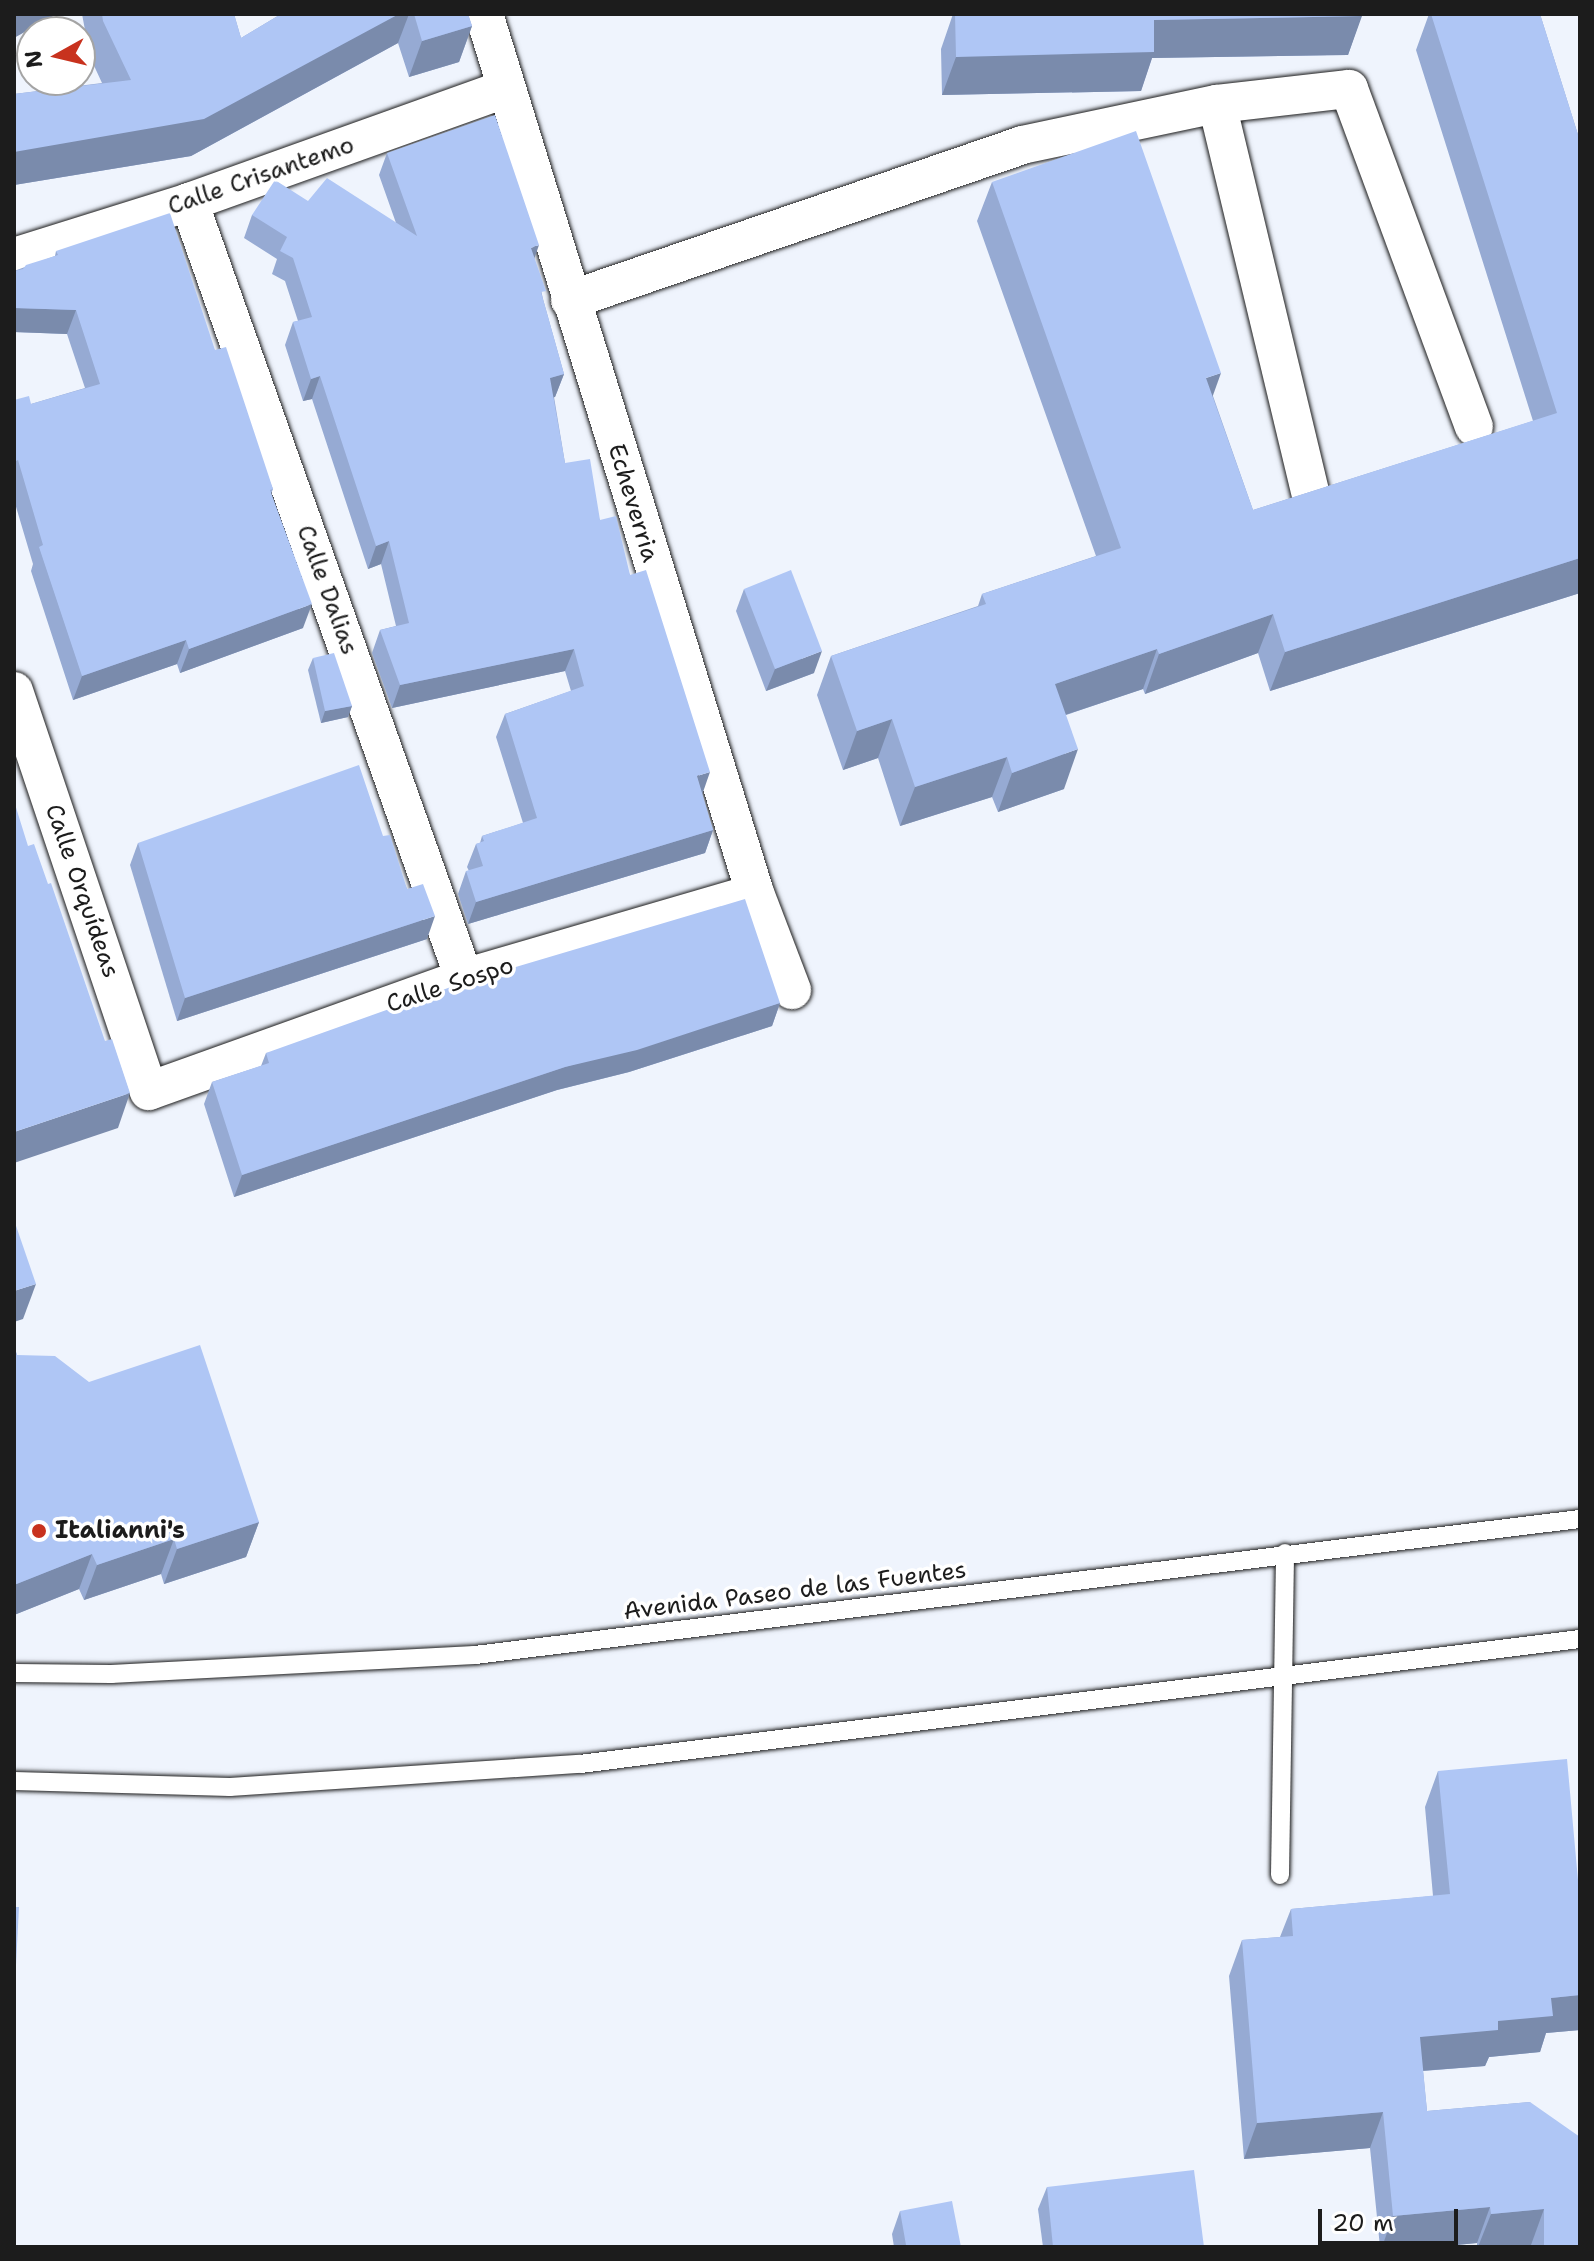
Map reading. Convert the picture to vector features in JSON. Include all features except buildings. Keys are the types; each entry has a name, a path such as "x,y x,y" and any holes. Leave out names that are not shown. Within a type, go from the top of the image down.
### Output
{"street":[{"name":"Echeverria","path":"484,14 755,893 792,990"},
{"name":"Calle Crisantemo","path":"14,257 189,202 505,89"},
{"path":"570,300 1022,145 1217,104 1349,89 1474,427"},
{"path":"1217,104 1311,497"},
{"name":"Calle Dalias","path":"189,202 464,978"},
{"name":"Calle Orquídeas","path":"14,691 149,1091"},
{"name":"Calle Sospo","path":"149,1091 464,978 755,893"}],"lane":[{"name":"Avenida Paseo de las Fuentes","path":"14,1673 111,1674 475,1655 1580,1519"},
{"path":"1280,1875 1286,1676 1285,1553"},
{"path":"14,1781 230,1787 580,1764 1580,1639"}],"place":[{"name":"Italianni's","path":"39,1531"}]}
